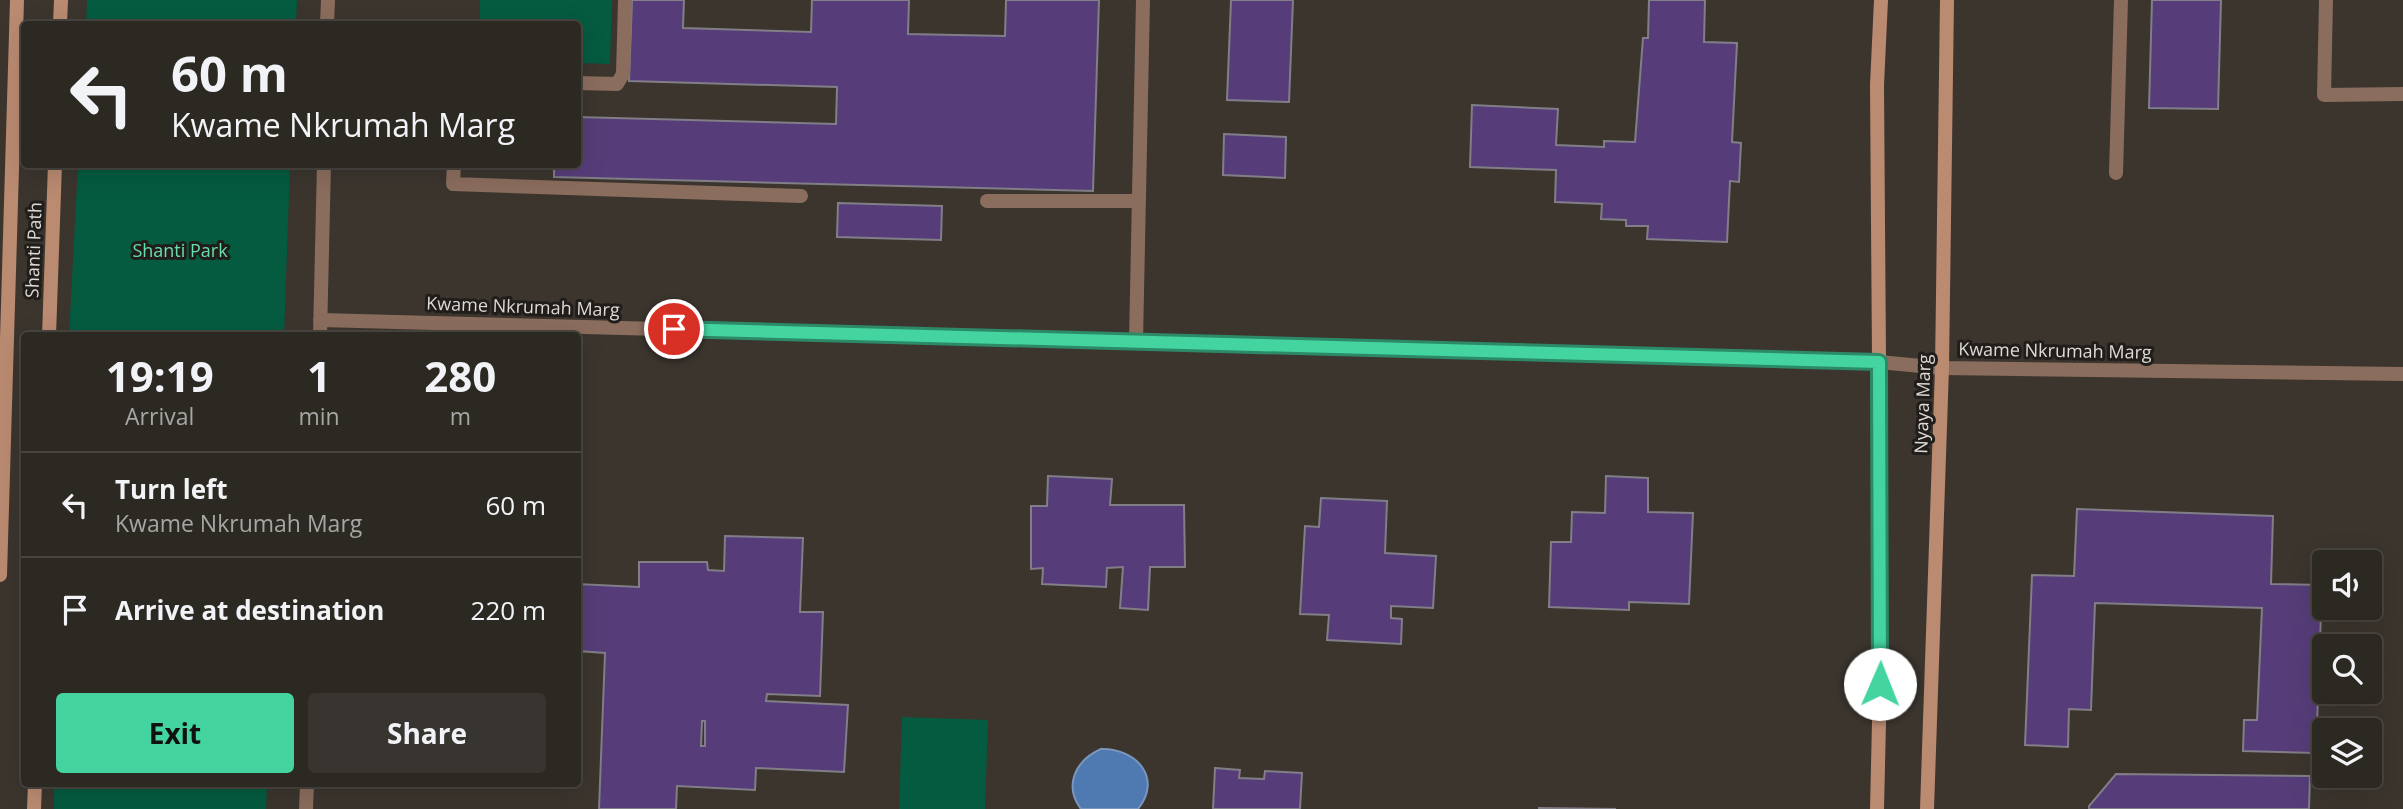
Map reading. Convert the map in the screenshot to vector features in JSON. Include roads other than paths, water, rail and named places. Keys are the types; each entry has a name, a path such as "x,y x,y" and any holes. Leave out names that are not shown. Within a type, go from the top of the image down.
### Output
{"street":[{"name":"Shanti Path","path":"0,575 17,0"},
{"path":"60,21 61,0"},
{"path":"327,21 328,0"},
{"path":"581,83 617,84 621,80 625,0"},
{"path":"1136,341 1143,0"},
{"path":"1877,809 1881,635 1877,85 1881,0"},
{"name":"Nyaya Marg","path":"1927,809 1942,368 1947,0"},
{"path":"2116,173 2122,0"},
{"path":"2326,0 2324,94 2403,94"},
{"name":"Shanti Path","path":"50,332 55,168"},
{"path":"320,332 324,168"},
{"path":"454,168 453,184 801,196"},
{"path":"987,201 1139,201"},
{"name":"Kwame Nkrumah Marg","path":"320,320 1879,362 1942,368 2403,374"},
{"path":"34,809 35,787"},
{"path":"306,809 307,787"}],"water":[{"path":"1101,749 1125,754 1135,759 1142,767 1148,786 1138,809 1081,809 1073,791 1075,774 1085,760"}],"park label":[{"name":"Shanti Park","path":"180,250"}]}
